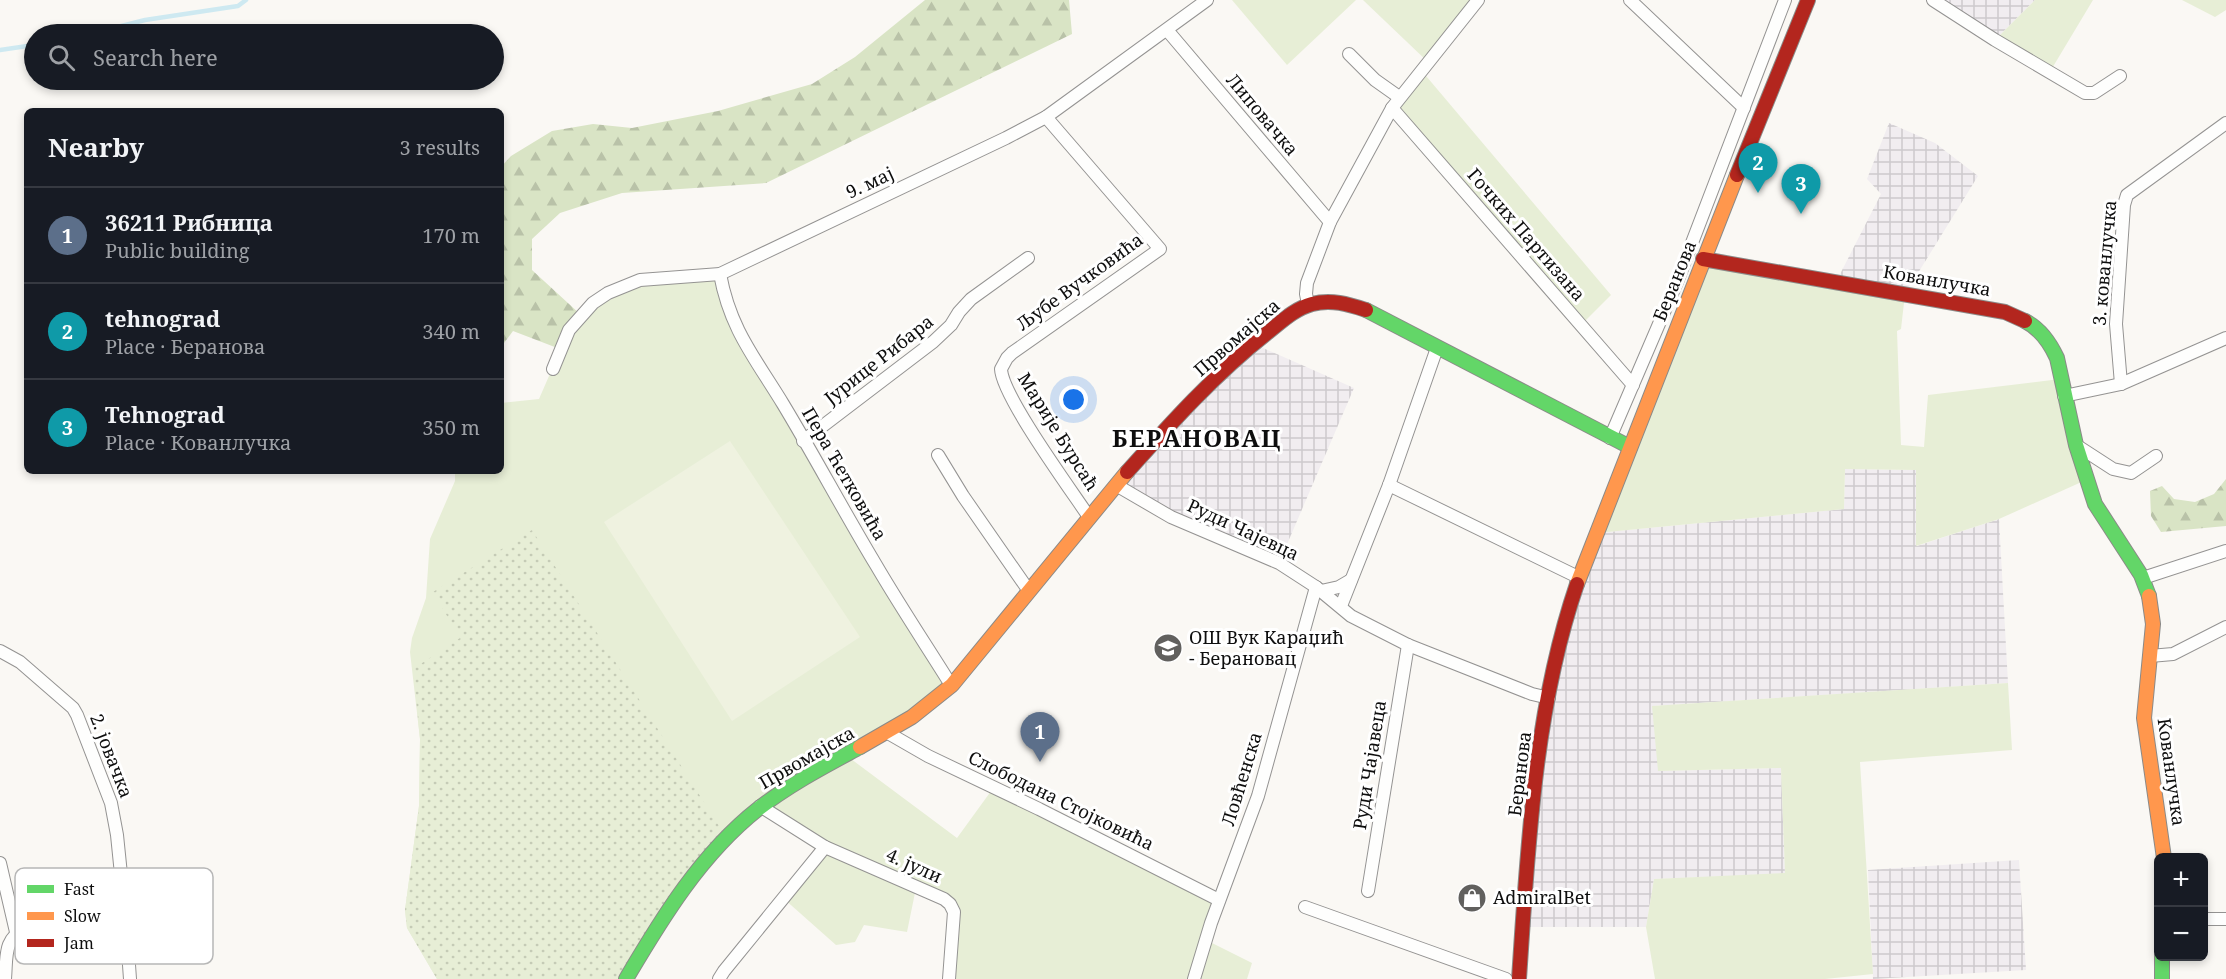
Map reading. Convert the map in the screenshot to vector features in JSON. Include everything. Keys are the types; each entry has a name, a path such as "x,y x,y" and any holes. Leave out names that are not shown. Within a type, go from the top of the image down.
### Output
{"main road":[{"name":"Беранова","path":"1519,979 1534,806 1549,698 1560,643 1580,578 1630,447 1703,258 1808,0"},
{"name":"Кованлучка","path":"1703,258 2005,312 2035,326 2051,345 2057,358 2076,445 2095,504 2143,579 2152,607 2145,698 2146,740 2156,791 2163,853"},
{"name":"Првомајска","path":"626,979 681,891 703,862 730,833 760,806 807,776 888,733 951,685 987,645 1116,485 1216,378 1284,318 1308,304 1328,300 1365,310 1630,447"},
{"path":"2162,961 2162,979"}],"street":[{"name":"9. мај","path":"553,369 569,330 593,303 608,293 640,280 720,274 903,188 1047,117 1207,0"},
{"path":"1630,0 1744,108"},
{"name":"Беранова","path":"1610,438 1677,282 1785,0"},
{"path":"1933,0 2085,93 2094,93 2120,76"},
{"path":"1308,304 1307,283 1330,222 1396,103 1474,2"},
{"name":"Липовачка","path":"1167,30 1330,222"},
{"name":"Гочких Партизана","path":"1349,54 1396,103 1633,385"},
{"name":"Љубе Вучковића","path":"1002,364 1012,353 1160,249 1047,117"},
{"name":"3. кованлучка","path":"2121,384 2116,324 2124,205 2127,195 2226,123"},
{"name":"Јурице Рибара","path":"803,441 933,342 951,325 971,299 1028,258"},
{"name":"Пера Ћетковића","path":"720,274 724,300 752,357 783,404 877,567 951,685"},
{"path":"2064,396 2121,384 2226,338"},
{"path":"1341,606 1389,485 1437,348"},
{"name":"Марије Бурсаћ","path":"1002,364 1001,375 1010,393 1089,517"},
{"path":"2076,445 2113,469 2131,473 2156,456"},
{"path":"938,455 1029,591"},
{"name":"Руди Чајевца","path":"1116,485 1171,517 1279,563 1319,589 1351,616 1408,645 1532,694 1549,698"},
{"path":"1389,485 1580,578"},
{"path":"2143,579 2226,551"},
{"path":"1319,589 1339,587 1351,580"},
{"name":"Ловћенска","path":"1194,979 1257,796 1319,589"},
{"path":"2150,656 2173,654 2226,627"},
{"name":"Руди Чајавеца","path":"1368,891 1408,645"},
{"name":"2. јовачка","path":"0,651 20,662 73,708 77,715 111,803 120,868"},
{"name":"Слободана Стојковића","path":"888,733 928,756 1220,900"},
{"name":"4. јули","path":"760,806 825,847 944,899 950,904 954,912 949,979"},
{"path":"719,979 825,847"},
{"path":"0,863 15,928"},
{"path":"1305,908 1506,979"},
{"path":"2208,919 2226,919"},
{"path":"5,979 8,948 11,937 15,933"},
{"name":"2. јовачка","path":"129,964 130,979"}],"shaded area":[{"path":"1933,0 2035,0 1995,40"},
{"path":"1889,123 1935,143 1978,176 1905,294 1836,282 1881,194 1867,179"},
{"path":"1254,344 1354,388 1279,563 1116,485"},
{"path":"1845,469 1916,470 1917,546 1999,519 2008,683 1653,706 1659,771 1781,768 1785,874 1654,879 1646,927 1523,927 1545,716 1597,533 1844,509"},
{"path":"2019,860 2026,970 1873,979 1868,870"}],"green space":[{"path":"925,0 1069,0 1072,34 766,183 622,193 560,213 532,239 532,270 581,315 560,349 513,331 504,343 504,164 511,156 552,131 593,124 632,128 718,111 812,84 855,57"},
{"path":"1232,0 1356,0 1287,65"},
{"path":"1363,0 1470,0 1474,5 1428,62"},
{"path":"2035,0 2093,0 2048,75 1995,40"},
{"path":"2182,0 2226,0 2226,10 2215,17"},
{"path":"1421,70 1611,295 1581,325 1392,108"},
{"path":"1703,259 1905,294 1901,329 1897,331 1901,445 1924,447 1928,395 2060,379 2086,480 1999,519 1916,546 1916,470 1845,469 1844,509 1597,533"},
{"path":"720,274 724,300 951,685 847,756 957,838 994,787 1219,900 1206,940 1252,963 1247,979 949,979 954,912 916,888 907,932 864,925 855,942 836,945 783,898 825,847 761,806 730,833 437,979 407,928 405,910 419,806 420,739 410,652 412,638 426,598 430,539 455,481 455,474 504,474 504,403 539,399 569,330 624,285"},
{"path":"730,441 860,637 732,721 604,522"},
{"path":"2226,479 2226,526 2161,532 2151,516 2150,491 2162,486 2174,499 2195,502 2214,494"},
{"path":"532,530 726,837 626,979 437,979 407,928 405,910 419,806 420,739 413,669 460,638 433,592"},
{"path":"2008,683 2012,750 1860,762 1873,974 1825,979 1655,979 1646,927 1654,879 1785,873 1781,768 1658,771 1652,706"}],"waterway":[{"path":"129,24 238,6 246,0"},
{"path":"0,50 24,46"}],"traffic: fast":[{"path":"1366,310 1630,447"},
{"path":"2025,321 2044,337 2057,358 2076,445 2095,504 2141,575 2149,596"},
{"path":"626,979 684,888 718,846 737,827 783,791 860,747"},
{"path":"2162,961 2162,979"}],"traffic: slow":[{"path":"1577,584 1737,175"},
{"path":"860,747 912,717 952,685 1127,472"},
{"path":"2149,596 2153,624 2144,718 2163,853"}],"traffic: jam":[{"path":"1737,175 1808,0"},
{"path":"1703,259 2005,312 2025,321"},
{"path":"1127,472 1211,382 1294,312 1305,306 1326,302 1346,304 1366,310"},
{"path":"1519,979 1530,829 1542,730 1551,680 1577,584"}],"place":[{"name":"tehnograd","path":"1758,193"},
{"name":"Tehnograd","path":"1801,214"},
{"name":"ОШ Вук Караџић - Берановац","path":"1168,648"},
{"name":"36211 Рибница","path":"1040,762"},
{"name":"AdmiralBet","path":"1472,898"}],"district":[{"name":"БЕРАНОВАЦ","path":"1197,439"}]}
